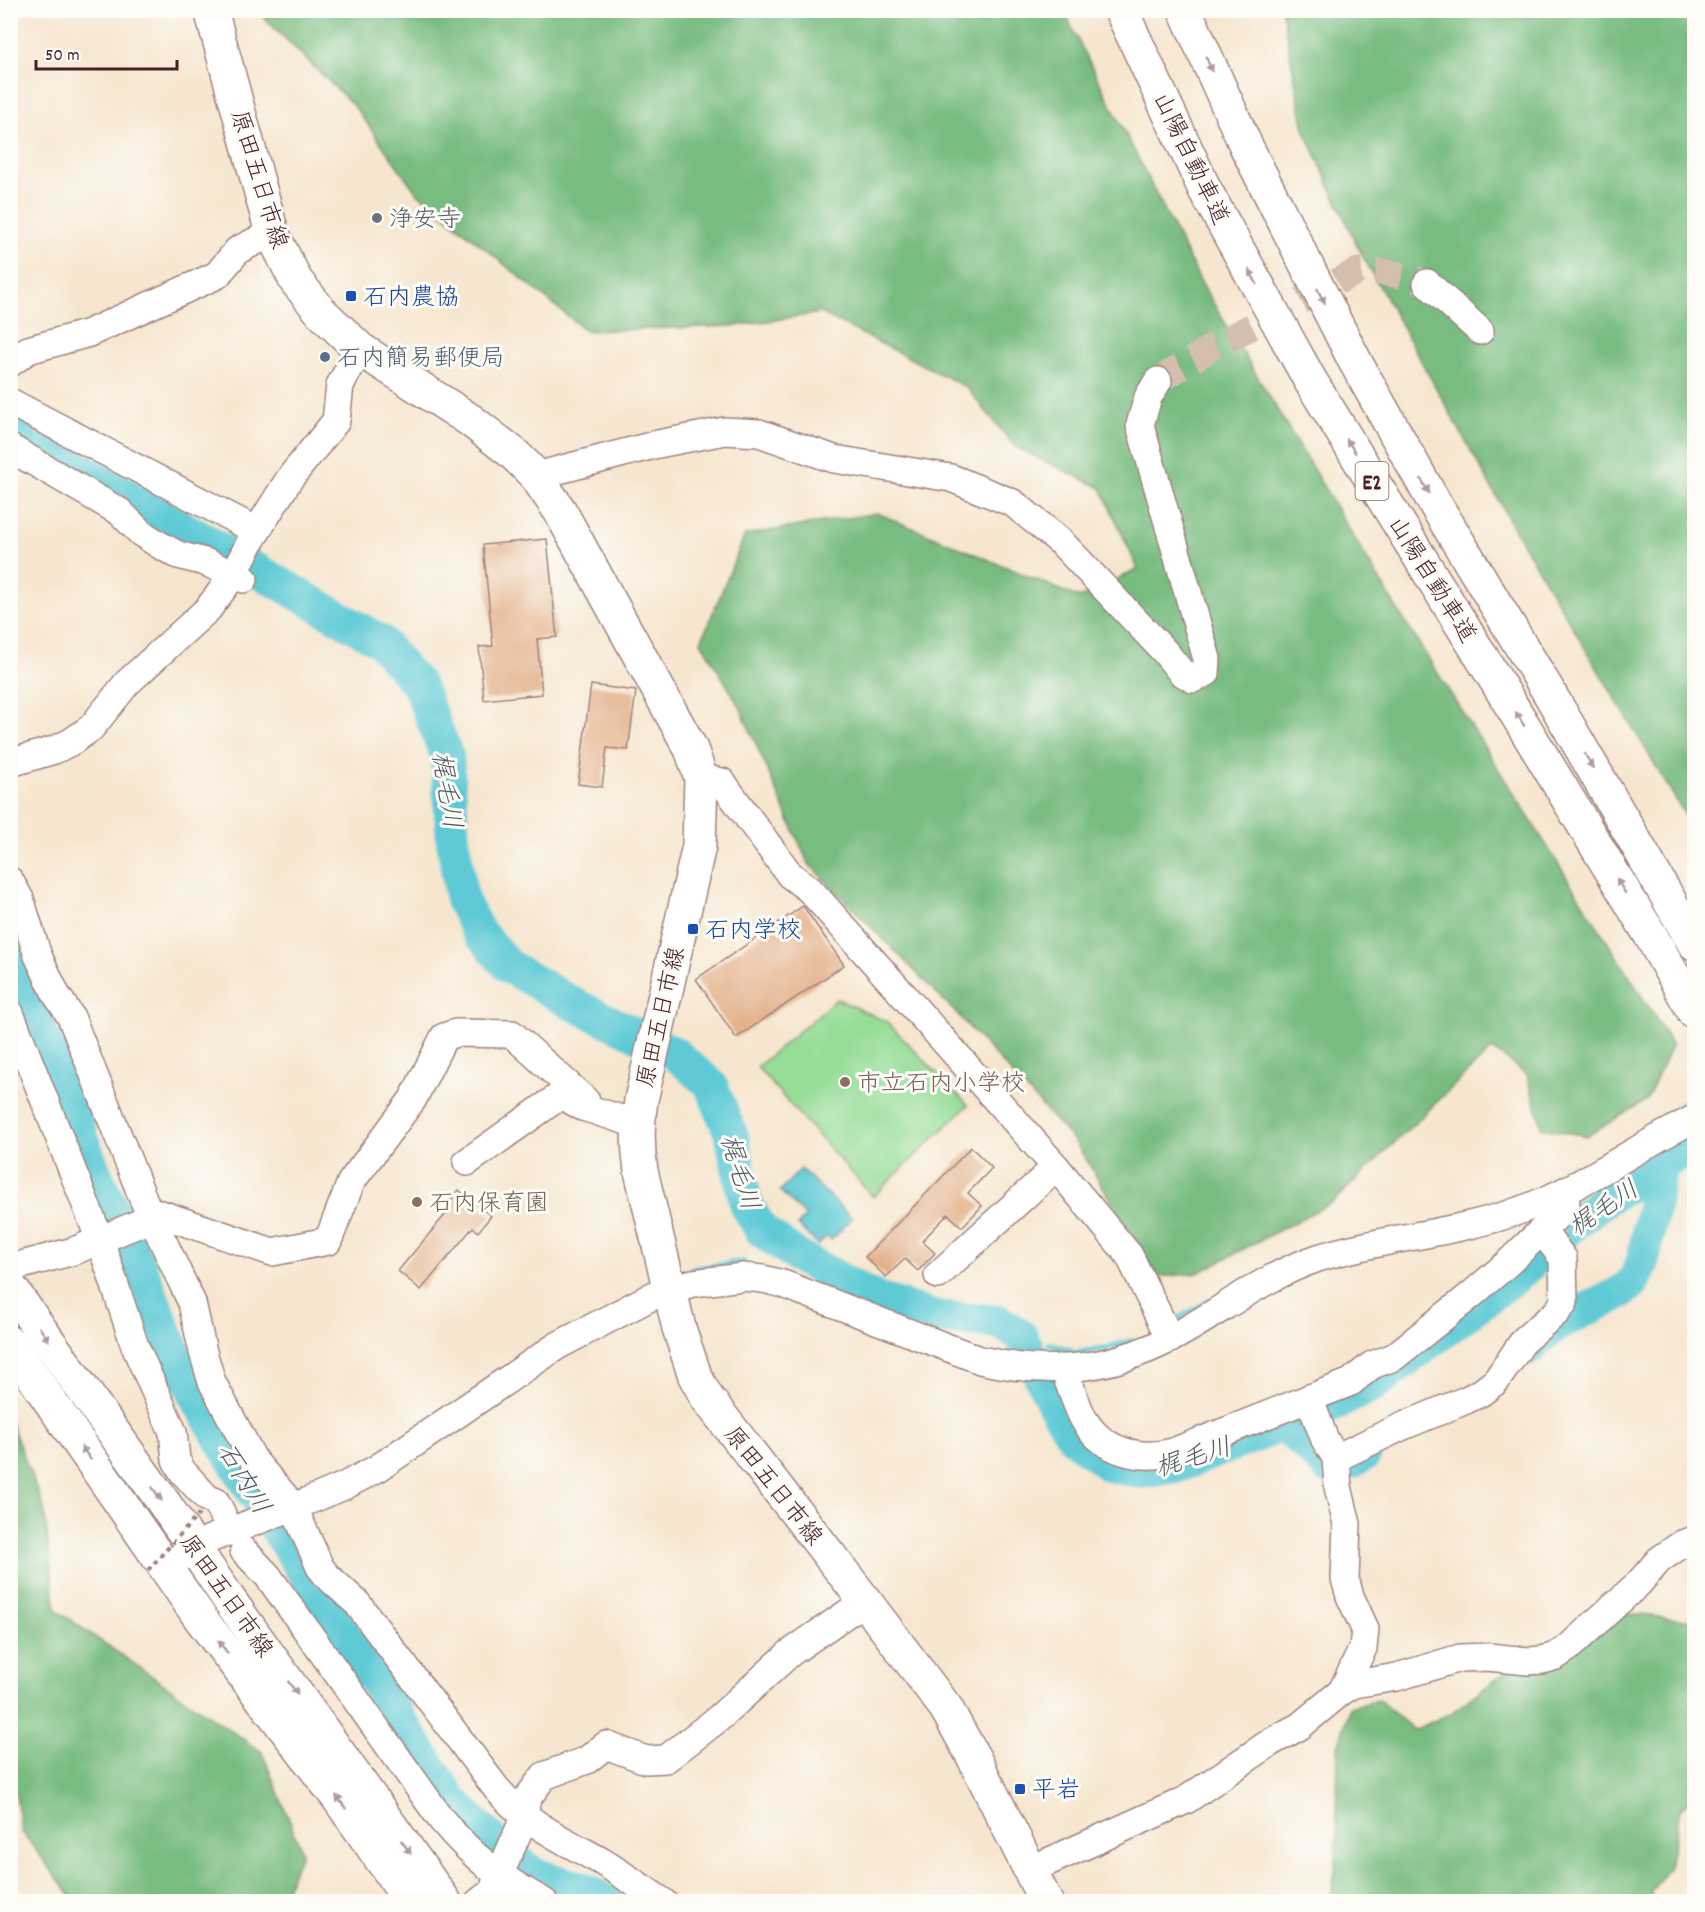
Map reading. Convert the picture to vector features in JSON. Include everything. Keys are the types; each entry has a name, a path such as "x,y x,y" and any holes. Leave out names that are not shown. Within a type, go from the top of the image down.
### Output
{"main road":[{"name":"原田五日市線","path":"211,10 272,233 296,280 322,313 360,349 470,420 513,453 536,476 560,511 691,749 701,778 699,846 637,1124 637,1147 641,1171 679,1328 695,1376 707,1398 866,1601 946,1708 975,1760 1046,1902"},
{"name":"山陽自動車道","path":"1121,10 1205,190 1310,380 1497,682 1695,1012"},
{"name":"山陽自動車道","path":"1185,10 1246,146 1356,363 1434,502 1547,689 1688,931"},
{"name":"原田五日市線","path":"10,1287 445,1902"},
{"name":"原田五日市線","path":"10,1343 156,1568 201,1619 339,1799 411,1902"}],"street":[{"path":"11,360 28,350 89,333 217,275 238,250 272,233"},
{"path":"1426,283 1480,331"},
{"path":"12,759 54,750 71,742 91,728 127,683 208,609 238,575 255,534 290,478 336,421 340,385 360,349"},
{"path":"536,476 658,444 725,431 759,433 834,459 951,478 1013,503 1061,542 1165,652 1181,672 1193,679 1206,673 1208,659 1140,425 1148,397 1158,381"},
{"path":"10,402 255,534"},
{"path":"10,448 120,512 141,533 158,544 178,555 205,562 238,575"},
{"path":"701,778 722,782 790,875 810,890 1056,1167 1129,1255 1170,1339"},
{"path":"10,881 20,899 38,956 53,989 71,1017 150,1218 192,1303 207,1367 219,1396 254,1461 290,1507 315,1558 327,1576 355,1601 496,1788 523,1819 601,1862 663,1902"},
{"path":"10,1013 102,1239 135,1347 173,1432 176,1460 183,1472 208,1500 216,1502 225,1527 268,1576 441,1819 463,1845 488,1868 500,1872 544,1902"},
{"path":"10,1268 74,1251 161,1214 272,1252 328,1241 351,1182 413,1099 444,1037 456,1033 512,1034 586,1101 583,1107"},
{"path":"467,1162 561,1095 583,1107 637,1124"},
{"path":"156,1568 210,1539 225,1527 290,1507 344,1486 378,1468 557,1346 669,1288 743,1276 764,1279 783,1284 964,1354 1006,1366 1061,1369 1110,1362 1136,1354 1170,1339 1257,1286 1317,1258 1494,1219 1523,1210 1565,1191 1695,1119"},
{"path":"938,1275 1056,1167"},
{"path":"1061,1369 1084,1419 1093,1432 1103,1441 1130,1454 1146,1456 1173,1452 1314,1410 1372,1365 1394,1357 1544,1233 1566,1204 1565,1191"},
{"path":"1337,1464 1422,1417 1482,1392 1496,1381 1530,1334 1561,1307 1564,1296 1562,1257 1544,1233"},
{"path":"1314,1410 1337,1464 1338,1487 1347,1521 1345,1579 1365,1629 1363,1648 1342,1691"},
{"path":"1030,1870 1181,1802 1271,1742 1304,1724 1342,1691 1354,1684 1393,1678 1460,1658 1488,1657 1528,1661 1556,1656 1568,1648 1639,1583 1659,1560 1682,1544 1695,1540"},
{"path":"479,1902 492,1892 523,1819 526,1800 544,1776 587,1760 606,1744 646,1760 666,1759 719,1718 790,1653 866,1601"}],"path":[{"path":"156,1568 225,1527"}],"green space":[{"path":"259,11 1065,11 1203,286 1394,604 1672,1044 1647,1100 1587,1136 1542,1128 1527,1075 1492,1049 1333,1202 1198,1273 1158,1277 1076,1143 958,1015 808,863 739,705 701,642 745,535 877,513 1080,598 1138,569 1101,488 1015,447 966,387 821,313 734,326 586,331 416,192 355,107"},
{"path":"1282,11 1694,11 1694,830 1524,546 1357,246 1304,129"},
{"path":"837,999 887,1022 968,1105 873,1197 757,1067"},
{"path":"10,1421 44,1508 56,1610 262,1752 302,1852 281,1901 75,1901 22,1832 11,1767"},
{"path":"1625,1613 1694,1621 1694,1794 1680,1810 1669,1866 1652,1892 1653,1901 1330,1902 1336,1864 1338,1747 1350,1707 1379,1700 1414,1730 1451,1713 1514,1666"}],"water":[{"path":"801,1169 852,1218 831,1240 827,1236 818,1245 798,1225 806,1216 780,1191"}],"building":[{"path":"547,539 557,637 537,639 542,694 484,700 479,647 493,646 483,545"},
{"path":"591,685 636,691 628,750 607,748 602,787 578,784"},
{"path":"803,906 844,965 736,1038 696,979"},
{"path":"971,1147 992,1168 968,1193 982,1206 962,1227 948,1214 922,1241 935,1253 918,1271 905,1259 886,1277 865,1257"},
{"path":"459,1190 491,1216 478,1232 473,1227 421,1290 398,1271 450,1209 446,1206"}],"waterway":[{"name":"梶毛川","path":"10,428 380,641 419,686 447,756 453,841 462,900 478,931 508,966 573,1004 674,1053 711,1085 732,1137 746,1204 762,1231 799,1257 873,1297 933,1317 1000,1322 1021,1336 1054,1405 1074,1438 1109,1465 1141,1472 1178,1466 1327,1408 1375,1384 1520,1273 1576,1222 1606,1199 1680,1154 1694,1148"},
{"name":"石内川","path":"10,958 55,1064 94,1171 142,1272 169,1340 197,1398 226,1449 291,1552 453,1802 495,1843 533,1874 587,1890 607,1902"},
{"path":"1660,1123 1680,1106 1694,1099"},
{"path":"1530,1348 1556,1326 1618,1294 1635,1279 1643,1260 1661,1166"},
{"path":"691,1269 743,1262"},
{"path":"1178,1319 1209,1301"},
{"path":"1049,1344 1070,1350 1072,1354 1131,1341"},
{"path":"1284,1425 1330,1468 1339,1468 1364,1455"}],"tunnel":[{"path":"1158,381 1214,346 1358,271 1376,271 1427,283"}],"place":[{"name":"浄安寺","path":"377,218"},
{"name":"石内農協","path":"351,296"},
{"name":"石内簡易郵便局","path":"325,357"},
{"name":"石内学校","path":"693,929"},
{"name":"市立石内小学校","path":"845,1082"},
{"name":"石内保育園","path":"417,1202"},
{"name":"平岩","path":"1020,1789"}]}
